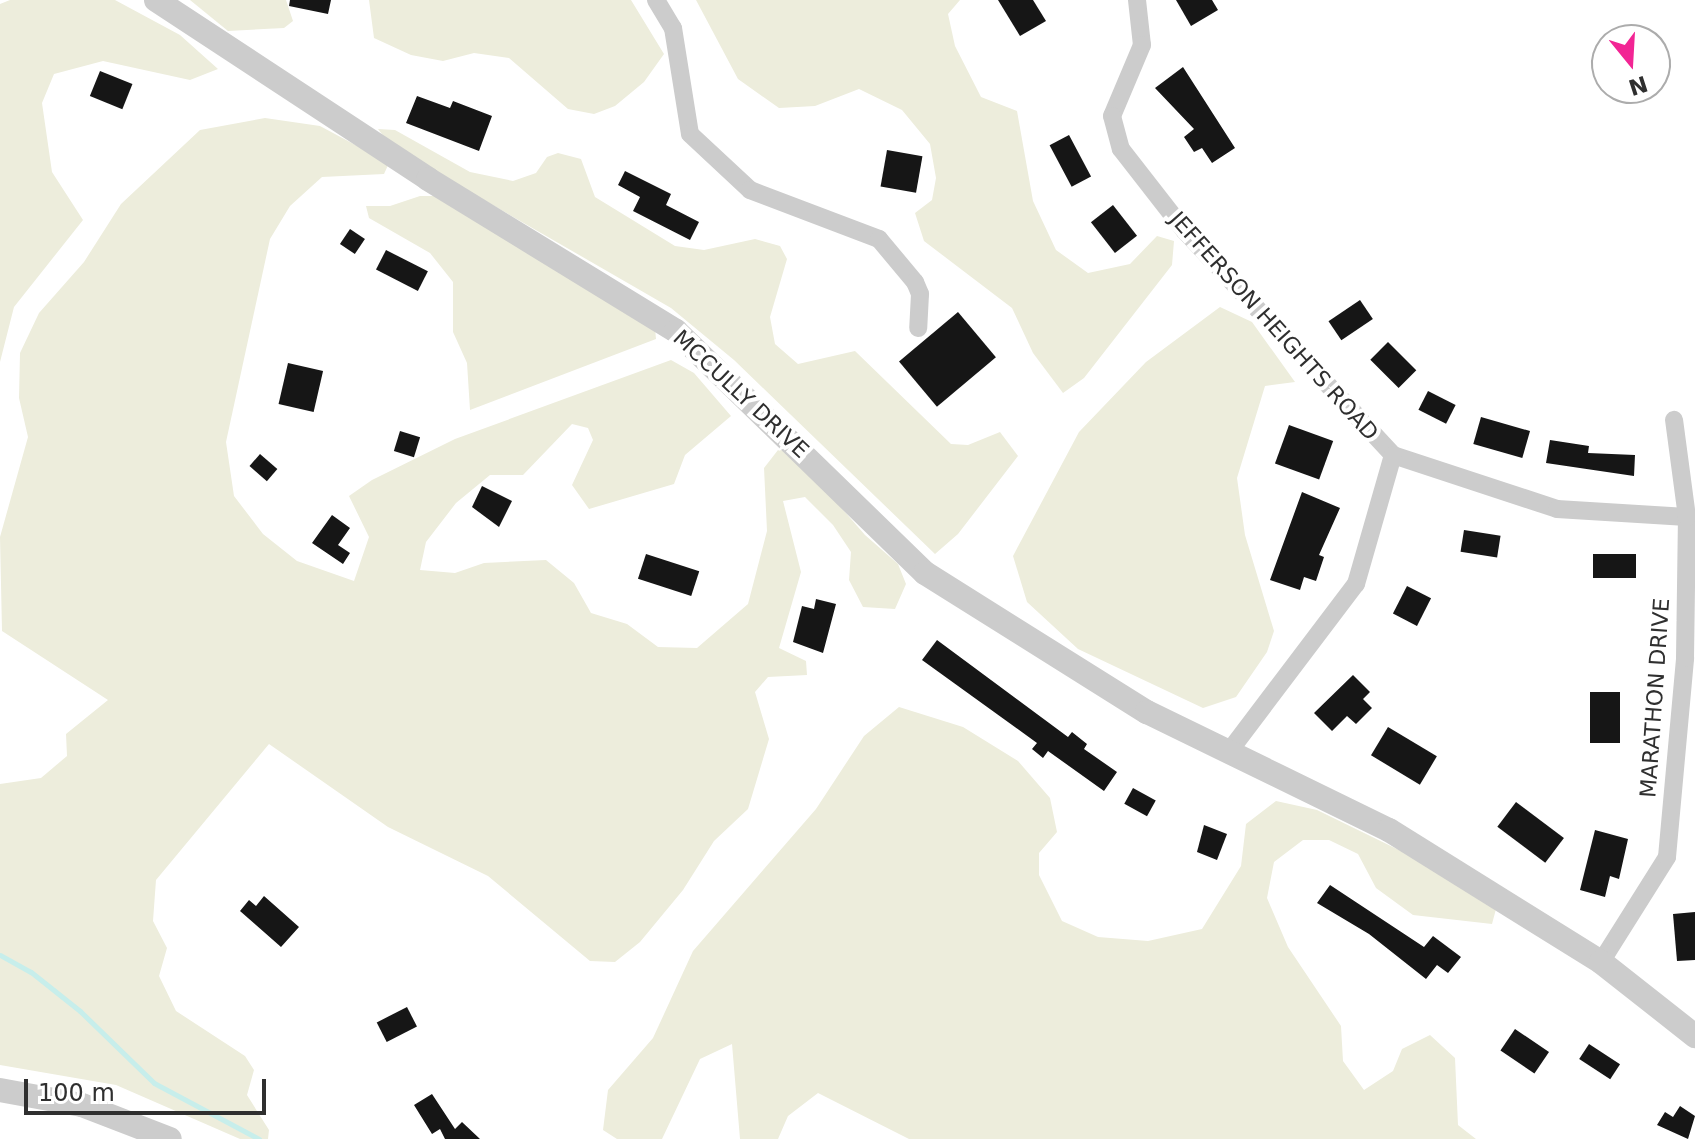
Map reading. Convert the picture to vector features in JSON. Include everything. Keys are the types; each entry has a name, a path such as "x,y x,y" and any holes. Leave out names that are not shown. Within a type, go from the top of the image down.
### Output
{"street":[{"name":"MCCULLY DRIVE","path":"156,0 428,179 676,331 925,573 1147,712 1231,749"},
{"path":"656,0 673,28 690,134 750,190 879,239 915,282 920,294 918,328"},
{"name":"JEFFERSON HEIGHTS ROAD","path":"1137,0 1142,45 1112,116 1121,149 1184,230 1393,455 1356,584 1231,749"},
{"name":"MARATHON DRIVE","path":"1601,962 1667,857 1685,658 1687,517 1674,420"},
{"path":"1393,455 1557,509 1687,517"},
{"path":"1231,749 1389,830 1601,962 1695,1036"},
{"path":"0,1090 82,1105 170,1139"}],"green space":[{"path":"10,0 115,0 180,35 218,69 190,80 103,61 54,74 42,103 52,172 83,220 14,307 0,362 0,4"},
{"path":"190,0 286,0 293,21 284,28 228,31"},
{"path":"369,0 631,0 664,54 644,82 615,106 594,114 568,109 509,58 474,53 443,61 411,55 374,38"},
{"path":"696,0 960,0 948,14 955,46 981,97 1017,111 1033,201 1056,250 1088,273 1130,264 1157,236 1174,241 1172,265 1084,378 1063,393 1033,353 1012,308 924,241 915,213 932,200 936,178 930,144 902,110 859,89 815,106 779,108 738,79"},
{"path":"265,118 320,126 389,163 384,174 322,177 290,206 270,239 226,442 234,496 263,534 297,561 354,581 369,537 349,496 372,480 455,439 671,360 694,373 731,416 685,455 674,484 589,509 572,485 593,440 588,428 572,424 523,475 490,475 456,503 426,542 420,570 455,573 484,563 546,560 574,583 591,613 627,624 658,647 697,648 748,604 767,531 764,468 778,450 792,451 865,535 898,564 906,584 895,609 863,607 849,580 851,552 833,525 805,497 783,501 801,572 779,648 806,661 807,675 768,677 755,692 769,739 748,809 714,841 683,890 640,942 615,962 590,961 488,876 388,827 269,744 156,880 153,921 167,948 159,976 176,1011 245,1056 254,1070 247,1095 269,1130 268,1139 240,1139 116,1085 0,1065 0,784 41,778 67,756 66,734 108,700 2,631 0,537 28,437 19,398 20,353 39,313 84,262 121,204 200,130"},
{"path":"378,129 395,130 470,172 513,181 536,173 547,157 558,153 581,159 595,197 675,246 704,250 755,239 780,246 787,259 770,317 775,344 798,364 855,351 951,444 968,445 1000,432 1018,456 958,534 935,554 734,360 671,308 392,147"},
{"path":"420,196 438,196 655,328 656,339 470,410 467,363 453,332 453,282 430,253 369,218 366,206 390,206"},
{"path":"1220,307 1252,322 1295,382 1265,386 1237,478 1245,535 1274,631 1267,652 1236,697 1203,708 1078,649 1027,602 1013,556 1079,432 1146,362"},
{"path":"899,707 963,727 1018,761 1050,798 1057,832 1039,853 1039,875 1062,921 1098,937 1148,941 1202,929 1241,866 1246,824 1276,801 1317,810 1401,851 1496,909 1492,924 1413,915 1376,888 1358,854 1329,840 1303,840 1274,862 1267,898 1288,947 1341,1026 1343,1061 1364,1090 1393,1071 1402,1049 1430,1035 1455,1058 1458,1125 1476,1139 909,1139 818,1093 788,1116 778,1139 740,1139 732,1044 700,1059 662,1139 617,1139 603,1130 608,1090 653,1038 693,951 816,809 864,736"}],"building":[{"path":"290,0 331,0 328,14 289,6"},
{"path":"998,0 1033,0 1046,21 1020,36"},
{"path":"1176,0 1212,0 1218,10 1191,26"},
{"path":"1183,67 1235,148 1212,163 1202,148 1194,152 1184,137 1194,129 1155,88"},
{"path":"100,71 132,84 122,109 90,96"},
{"path":"417,96 450,108 453,101 492,116 479,151 406,123"},
{"path":"1069,135 1091,176 1072,187 1050,145"},
{"path":"887,150 922,156 916,193 881,186"},
{"path":"625,171 671,194 666,205 699,222 690,240 633,211 640,197 618,185"},
{"path":"1113,205 1137,236 1115,253 1091,222"},
{"path":"350,229 365,239 355,254 340,244"},
{"path":"386,250 428,271 418,291 376,270"},
{"path":"1360,300 1373,319 1341,340 1328,321"},
{"path":"958,312 996,357 937,407 899,361"},
{"path":"1388,342 1416,370 1399,388 1370,360"},
{"path":"288,363 323,371 314,412 279,404"},
{"path":"1428,391 1456,405 1446,424 1418,410"},
{"path":"1481,417 1530,431 1522,458 1473,444"},
{"path":"1289,425 1333,441 1319,480 1275,464"},
{"path":"400,431 420,437 414,457 394,451"},
{"path":"1550,440 1589,446 1588,453 1635,455 1634,476 1546,463"},
{"path":"260,454 277,469 267,481 250,466"},
{"path":"482,486 512,501 499,527 472,507"},
{"path":"1302,492 1340,508 1319,555 1324,557 1316,581 1304,577 1300,590 1270,580"},
{"path":"332,515 350,528 338,545 350,553 343,564 312,543"},
{"path":"1464,530 1501,536 1497,558 1461,552"},
{"path":"646,554 699,571 691,596 638,579"},
{"path":"1593,554 1636,554 1636,578 1593,578"},
{"path":"1407,586 1431,598 1417,626 1393,614"},
{"path":"816,599 836,604 823,653 793,642 802,606 814,609"},
{"path":"937,640 1068,737 1072,732 1087,744 1084,749 1117,772 1104,791 1048,751 1043,758 1032,749 1037,743 922,660"},
{"path":"1353,675 1370,692 1363,699 1372,708 1356,724 1347,716 1332,731 1314,713"},
{"path":"1590,692 1620,692 1620,743 1590,743"},
{"path":"1388,727 1437,756 1420,785 1371,755"},
{"path":"1133,788 1156,801 1147,816 1124,804"},
{"path":"1516,802 1564,838 1545,863 1497,827"},
{"path":"1204,825 1227,834 1217,860 1197,852"},
{"path":"1595,830 1628,839 1619,879 1610,876 1605,897 1580,890"},
{"path":"1330,885 1424,947 1433,936 1461,957 1448,973 1437,965 1426,979 1369,934 1317,903"},
{"path":"264,896 299,927 281,947 240,911 249,900 256,906"},
{"path":"1695,912 1695,960 1677,961 1673,914"},
{"path":"407,1007 417,1027 387,1042 377,1022"},
{"path":"1515,1029 1549,1052 1534,1073 1500,1051"},
{"path":"1589,1044 1620,1064 1610,1079 1579,1059"},
{"path":"432,1094 455,1129 462,1122 480,1139 445,1139 440,1129 432,1134 414,1105"},
{"path":"1680,1106 1695,1116 1688,1139 1657,1125 1665,1112 1673,1117"}],"waterway":[{"path":"0,955 31,972 80,1011 154,1083 259,1139"}]}
